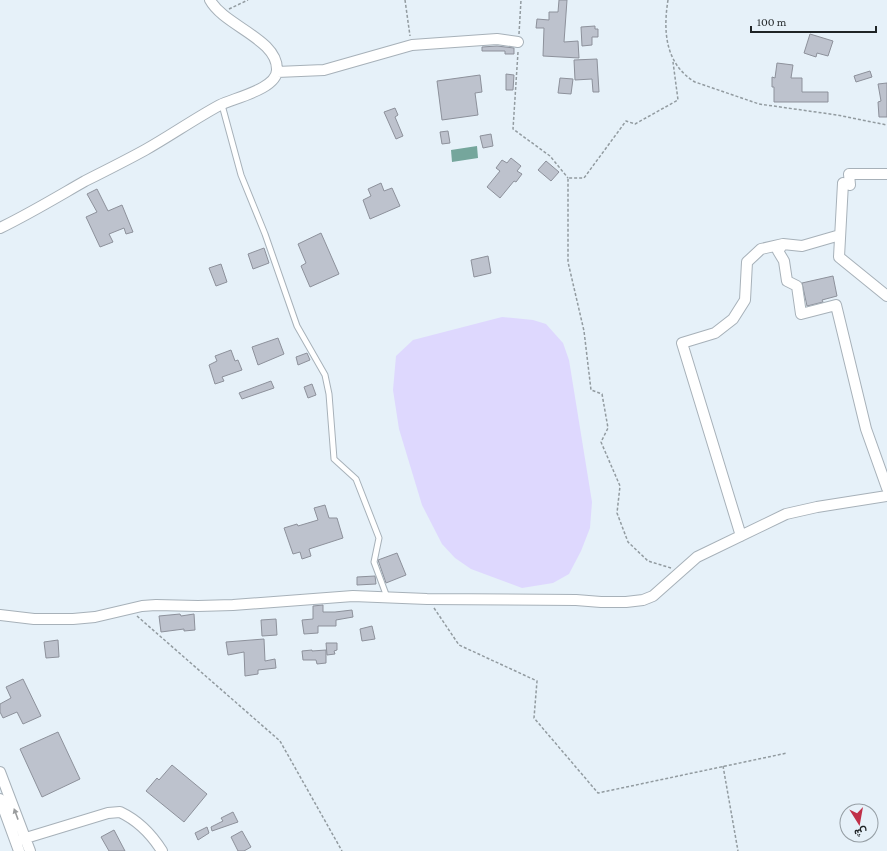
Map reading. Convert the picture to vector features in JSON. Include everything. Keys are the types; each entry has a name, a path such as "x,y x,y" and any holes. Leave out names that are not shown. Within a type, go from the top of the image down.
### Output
{"street":[{"path":"0,228 145,150 222,105 239,99 275,79 277,72 275,59 265,45 221,14 210,0"},
{"path":"277,72 324,70 412,46 497,39 518,42"},
{"path":"887,174 849,174 850,185 844,183 839,257 887,296"},
{"path":"741,536 682,343 715,333 734,319 746,300 747,262 761,248 783,244 802,246 840,235"},
{"path":"783,244 778,251 784,261 786,281 797,286 801,314 836,305 866,429 887,488"},
{"path":"0,615 34,619 73,619 156,605 198,606 353,596 427,599 576,600 601,602 643,600 653,596 697,557 786,514 887,496"},
{"path":"0,772 20,839 19,851"},
{"path":"0,799 20,839 30,851"},
{"path":"20,839 108,813 120,812 142,826 156,841 162,851"}],"lane":[{"path":"222,105 241,175 265,234 297,326 325,375 329,394 334,459 356,479 379,538 374,562 387,597"}],"path":[{"path":"221,14 248,0"},
{"path":"405,0 412,46"},
{"path":"521,0 513,129 550,156 568,178 568,262 584,331 591,390 602,394 608,428 601,442 620,486 617,513 628,542 648,561 682,570"},
{"path":"568,178 584,178 626,121 634,124 678,100 674,62 667,40 666,24 668,0"},
{"path":"674,62 688,78 695,82 759,104 837,115 887,125"},
{"path":"427,599 459,645 537,681 534,718 598,793 787,753"},
{"path":"128,609 280,741 342,851"},
{"path":"723,766 738,851"}],"shaded area":[{"path":"477,146 478,158 452,162 451,150"},
{"path":"502,317 533,320 546,324 563,343 569,360 592,502 590,528 581,551 569,574 553,583 522,588 471,569 455,558 442,544 422,505 399,429 393,390 396,356 413,340"}],"building":[{"path":"559,0 567,0 564,42 578,41 579,58 543,56 544,28 536,28 537,19 549,20 549,12 558,12"},
{"path":"595,26 595,29 598,29 598,37 592,37 592,45 582,46 581,27"},
{"path":"810,34 833,41 828,56 817,53 816,57 804,53"},
{"path":"497,46 514,48 514,54 505,54 505,51 482,51 482,47"},
{"path":"597,59 599,92 593,92 592,79 575,80 574,60"},
{"path":"777,63 793,65 791,78 802,78 802,92 828,92 828,102 774,102 772,77 775,78"},
{"path":"870,71 872,77 856,82 854,76"},
{"path":"506,74 514,75 513,90 506,90"},
{"path":"480,75 482,92 475,93 478,115 442,120 437,81"},
{"path":"560,78 573,79 571,94 558,93"},
{"path":"887,83 887,117 879,117 878,102 881,101 878,84"},
{"path":"395,108 398,115 395,117 403,136 396,139 384,112"},
{"path":"448,131 450,143 442,144 440,132"},
{"path":"491,134 493,146 483,148 480,136"},
{"path":"511,158 521,166 517,171 522,174 500,198 487,187 500,171 496,168 502,160 507,163"},
{"path":"546,161 559,172 551,181 538,170"},
{"path":"381,183 384,191 392,188 400,206 370,219 363,200 371,196 368,189"},
{"path":"97,189 108,211 122,205 133,232 126,234 124,228 109,234 113,242 100,247 86,217 97,212 87,194"},
{"path":"321,233 339,274 310,287 301,266 306,263 298,244"},
{"path":"264,248 269,263 253,269 248,254"},
{"path":"488,256 491,273 474,277 471,260"},
{"path":"221,264 227,282 216,286 209,268"},
{"path":"833,276 837,296 822,300 823,302 807,306 802,283"},
{"path":"278,338 284,354 258,365 252,347"},
{"path":"231,350 235,361 238,360 242,370 222,377 224,381 215,384 209,365 217,361 215,356"},
{"path":"307,353 310,360 298,365 296,357"},
{"path":"271,381 274,388 242,399 239,393"},
{"path":"312,384 316,395 308,398 304,387"},
{"path":"325,505 329,518 337,518 343,538 309,549 311,556 302,559 300,552 293,554 284,528 297,524 298,526 318,520 314,508"},
{"path":"397,553 406,575 386,583 378,560"},
{"path":"375,576 376,584 357,585 357,577"},
{"path":"323,605 323,612 352,610 353,617 336,620 336,626 318,626 318,633 304,634 302,620 313,619 313,606"},
{"path":"180,614 181,616 194,614 195,630 184,631 184,629 161,632 159,616"},
{"path":"276,619 277,635 262,636 261,620"},
{"path":"372,626 375,639 362,641 360,629"},
{"path":"264,639 265,661 275,659 276,668 258,670 258,674 245,676 244,652 228,655 226,642"},
{"path":"58,640 59,657 46,658 44,642"},
{"path":"326,643 337,643 337,650 334,651 335,654 327,655"},
{"path":"326,650 326,663 317,664 316,660 303,660 302,651"},
{"path":"23,679 41,716 23,724 17,712 3,718 0,712 0,704 11,698 6,687"},
{"path":"58,732 80,779 42,797 20,749"},
{"path":"172,765 207,794 184,822 146,791 157,778 159,780"},
{"path":"233,812 238,822 212,831 211,827 223,821 221,818"},
{"path":"207,827 209,833 198,840 195,833"},
{"path":"114,830 125,851 109,851 101,837"},
{"path":"242,831 251,847 244,851 238,851 231,837"}]}
